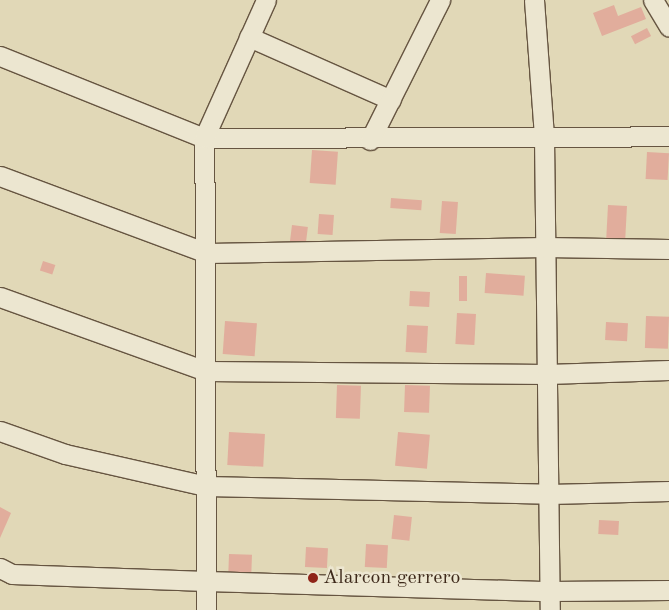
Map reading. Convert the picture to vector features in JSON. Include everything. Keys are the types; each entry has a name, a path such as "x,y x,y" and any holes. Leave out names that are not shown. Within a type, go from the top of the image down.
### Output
{"street":[{"path":"206,610 206,253 204,138 266,0"},
{"path":"370,140 440,0"},
{"path":"534,0 544,137 550,610"},
{"path":"653,0 669,27"},
{"path":"249,37 391,100"},
{"path":"0,56 204,138 370,140 669,136"},
{"path":"0,176 206,253 545,247 669,249"},
{"path":"0,297 206,371 547,374 669,370"},
{"path":"0,431 65,454 206,486 548,494 669,491"},
{"path":"0,568 12,574 206,581 550,591 669,590"}],"building":[{"path":"614,5 618,16 641,7 646,19 602,36 593,13"},
{"path":"647,28 651,36 635,44 631,36"},
{"path":"312,150 338,152 336,185 310,183"},
{"path":"647,152 669,153 668,180 646,179"},
{"path":"391,198 422,200 421,210 390,208"},
{"path":"442,201 458,202 456,234 440,233"},
{"path":"608,205 627,206 625,241 606,240"},
{"path":"319,214 334,215 333,235 318,234"},
{"path":"292,225 308,227 306,245 290,243"},
{"path":"43,261 55,265 52,275 40,271"},
{"path":"486,273 525,276 524,296 485,293"},
{"path":"459,276 467,276 467,301 459,301"},
{"path":"410,291 430,292 429,307 409,306"},
{"path":"457,313 476,314 474,345 455,344"},
{"path":"646,316 669,317 668,349 645,348"},
{"path":"225,321 257,323 255,356 223,354"},
{"path":"606,322 628,323 627,341 605,340"},
{"path":"407,325 428,326 427,353 406,352"},
{"path":"337,385 361,386 360,419 336,418"},
{"path":"405,385 430,386 429,413 404,412"},
{"path":"229,432 265,434 263,467 227,465"},
{"path":"398,432 430,435 427,469 395,466"},
{"path":"0,507 11,513 0,538"},
{"path":"394,515 412,517 409,541 391,539"},
{"path":"599,520 619,521 618,535 598,534"},
{"path":"366,544 388,545 387,568 365,567"},
{"path":"306,547 328,548 327,568 305,567"},
{"path":"229,554 252,555 251,573 228,572"}],"place":[{"name":"Alarcon gerrero","path":"313,578"}]}
